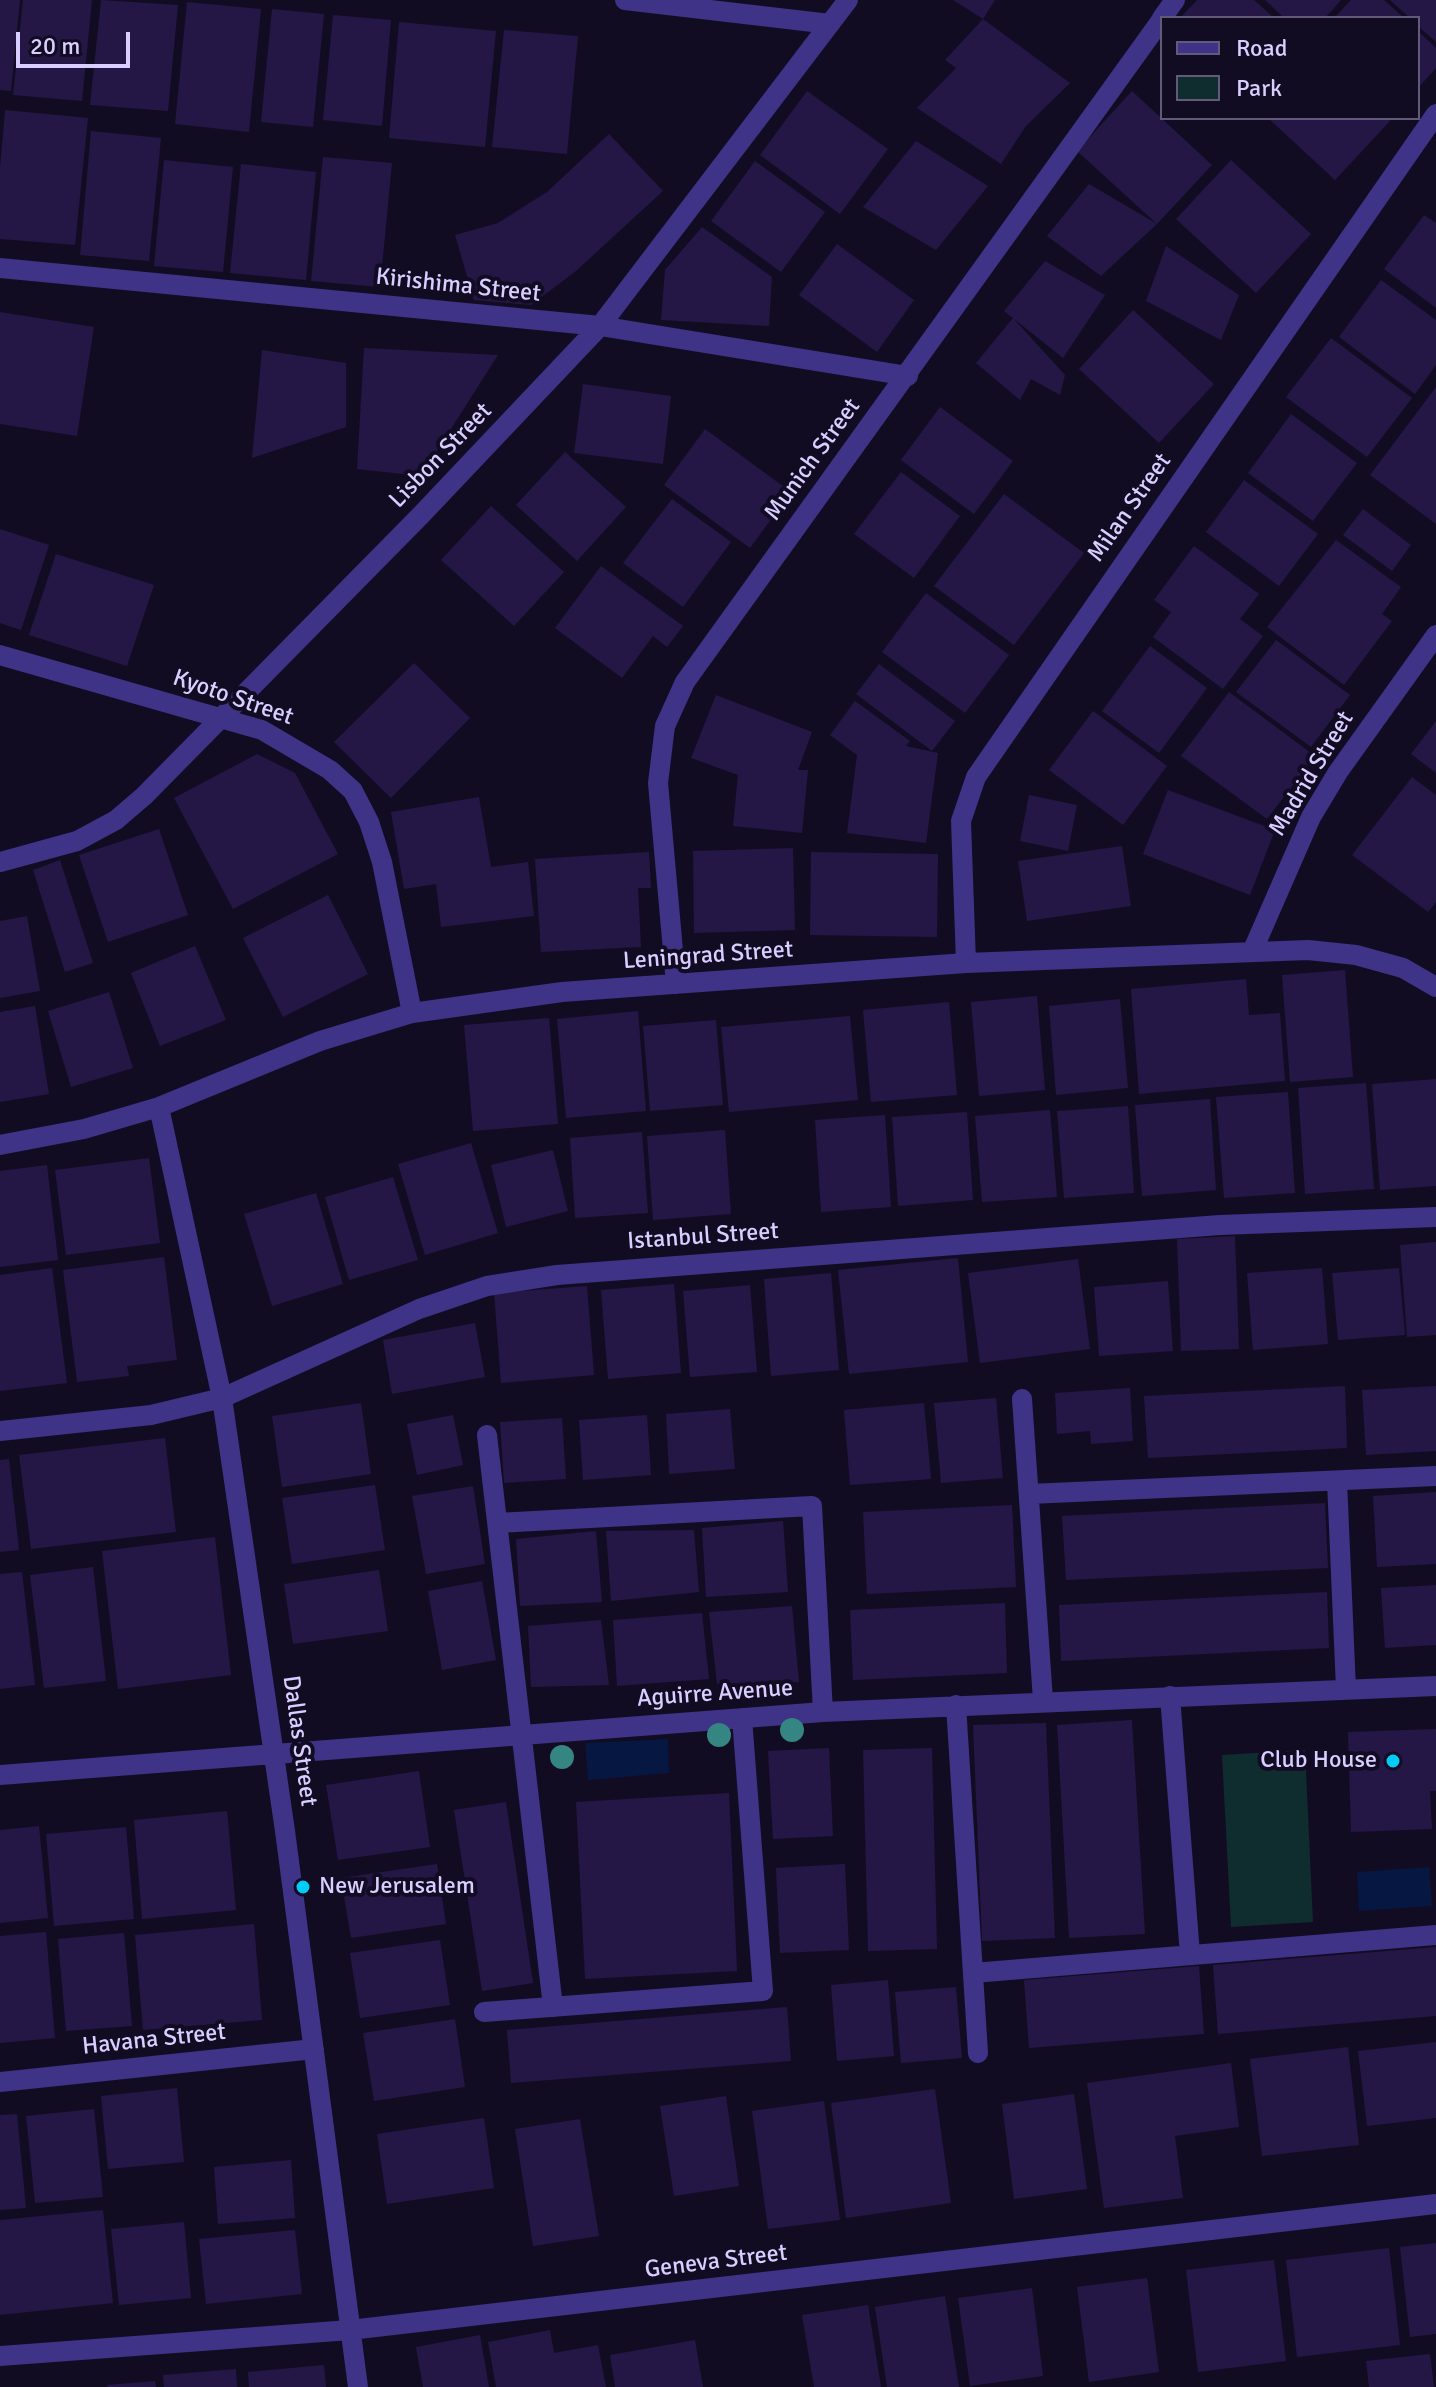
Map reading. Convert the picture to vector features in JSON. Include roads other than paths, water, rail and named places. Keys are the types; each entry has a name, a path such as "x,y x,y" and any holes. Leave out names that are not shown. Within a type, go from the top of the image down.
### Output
{"street":[{"path":"625,0 830,24"},
{"name":"Lisbon Street","path":"0,862 77,841 116,820 421,515 600,326 848,0"},
{"name":"Munich Street","path":"676,984 658,783 665,726 685,682 908,376 1160,21"},
{"name":"Milan Street","path":"966,963 961,821 976,777 1436,114"},
{"name":"Kirishima Street","path":"0,268 600,326 908,376"},
{"name":"Madrid Street","path":"1252,952 1283,876 1318,805 1436,635"},
{"name":"Kyoto Street","path":"0,655 262,730 300,750 353,791 369,822 382,862 412,1013"},
{"name":"Leningrad Street","path":"0,1145 84,1129 159,1107 320,1041 412,1013 562,992 966,963 1308,950 1356,955 1403,968 1436,987"},
{"name":"Dallas Street","path":"159,1107 222,1398 274,1753 358,2387"},
{"name":"Istanbul Street","path":"0,1431 151,1415 222,1398 419,1309 487,1286 557,1275 1220,1225 1436,1217"},
{"path":"1022,1399 1043,1700"},
{"path":"487,1435 553,2007"},
{"path":"1029,1494 1436,1476"},
{"path":"1337,1481 1346,1689"},
{"path":"497,1523 812,1506 823,1712"},
{"name":"Aguirre Avenue","path":"0,1775 823,1712 1043,1700 1436,1686"},
{"path":"1170,1696 1190,1955"},
{"path":"956,1705 978,2053"},
{"path":"484,2012 763,1991 742,1718"},
{"path":"973,1973 1436,1935"},
{"name":"Havana Street","path":"0,2082 314,2049"},
{"name":"Geneva Street","path":"0,2356 350,2330 1436,2204"}],"water":[{"path":"668,1739 669,1773 588,1780 585,1743"},
{"path":"1429,1867 1432,1906 1359,1911 1357,1872"}],"place":[{"name":"Club House","path":"1393,1761"},
{"name":"New Jerusalem","path":"303,1887"}]}
